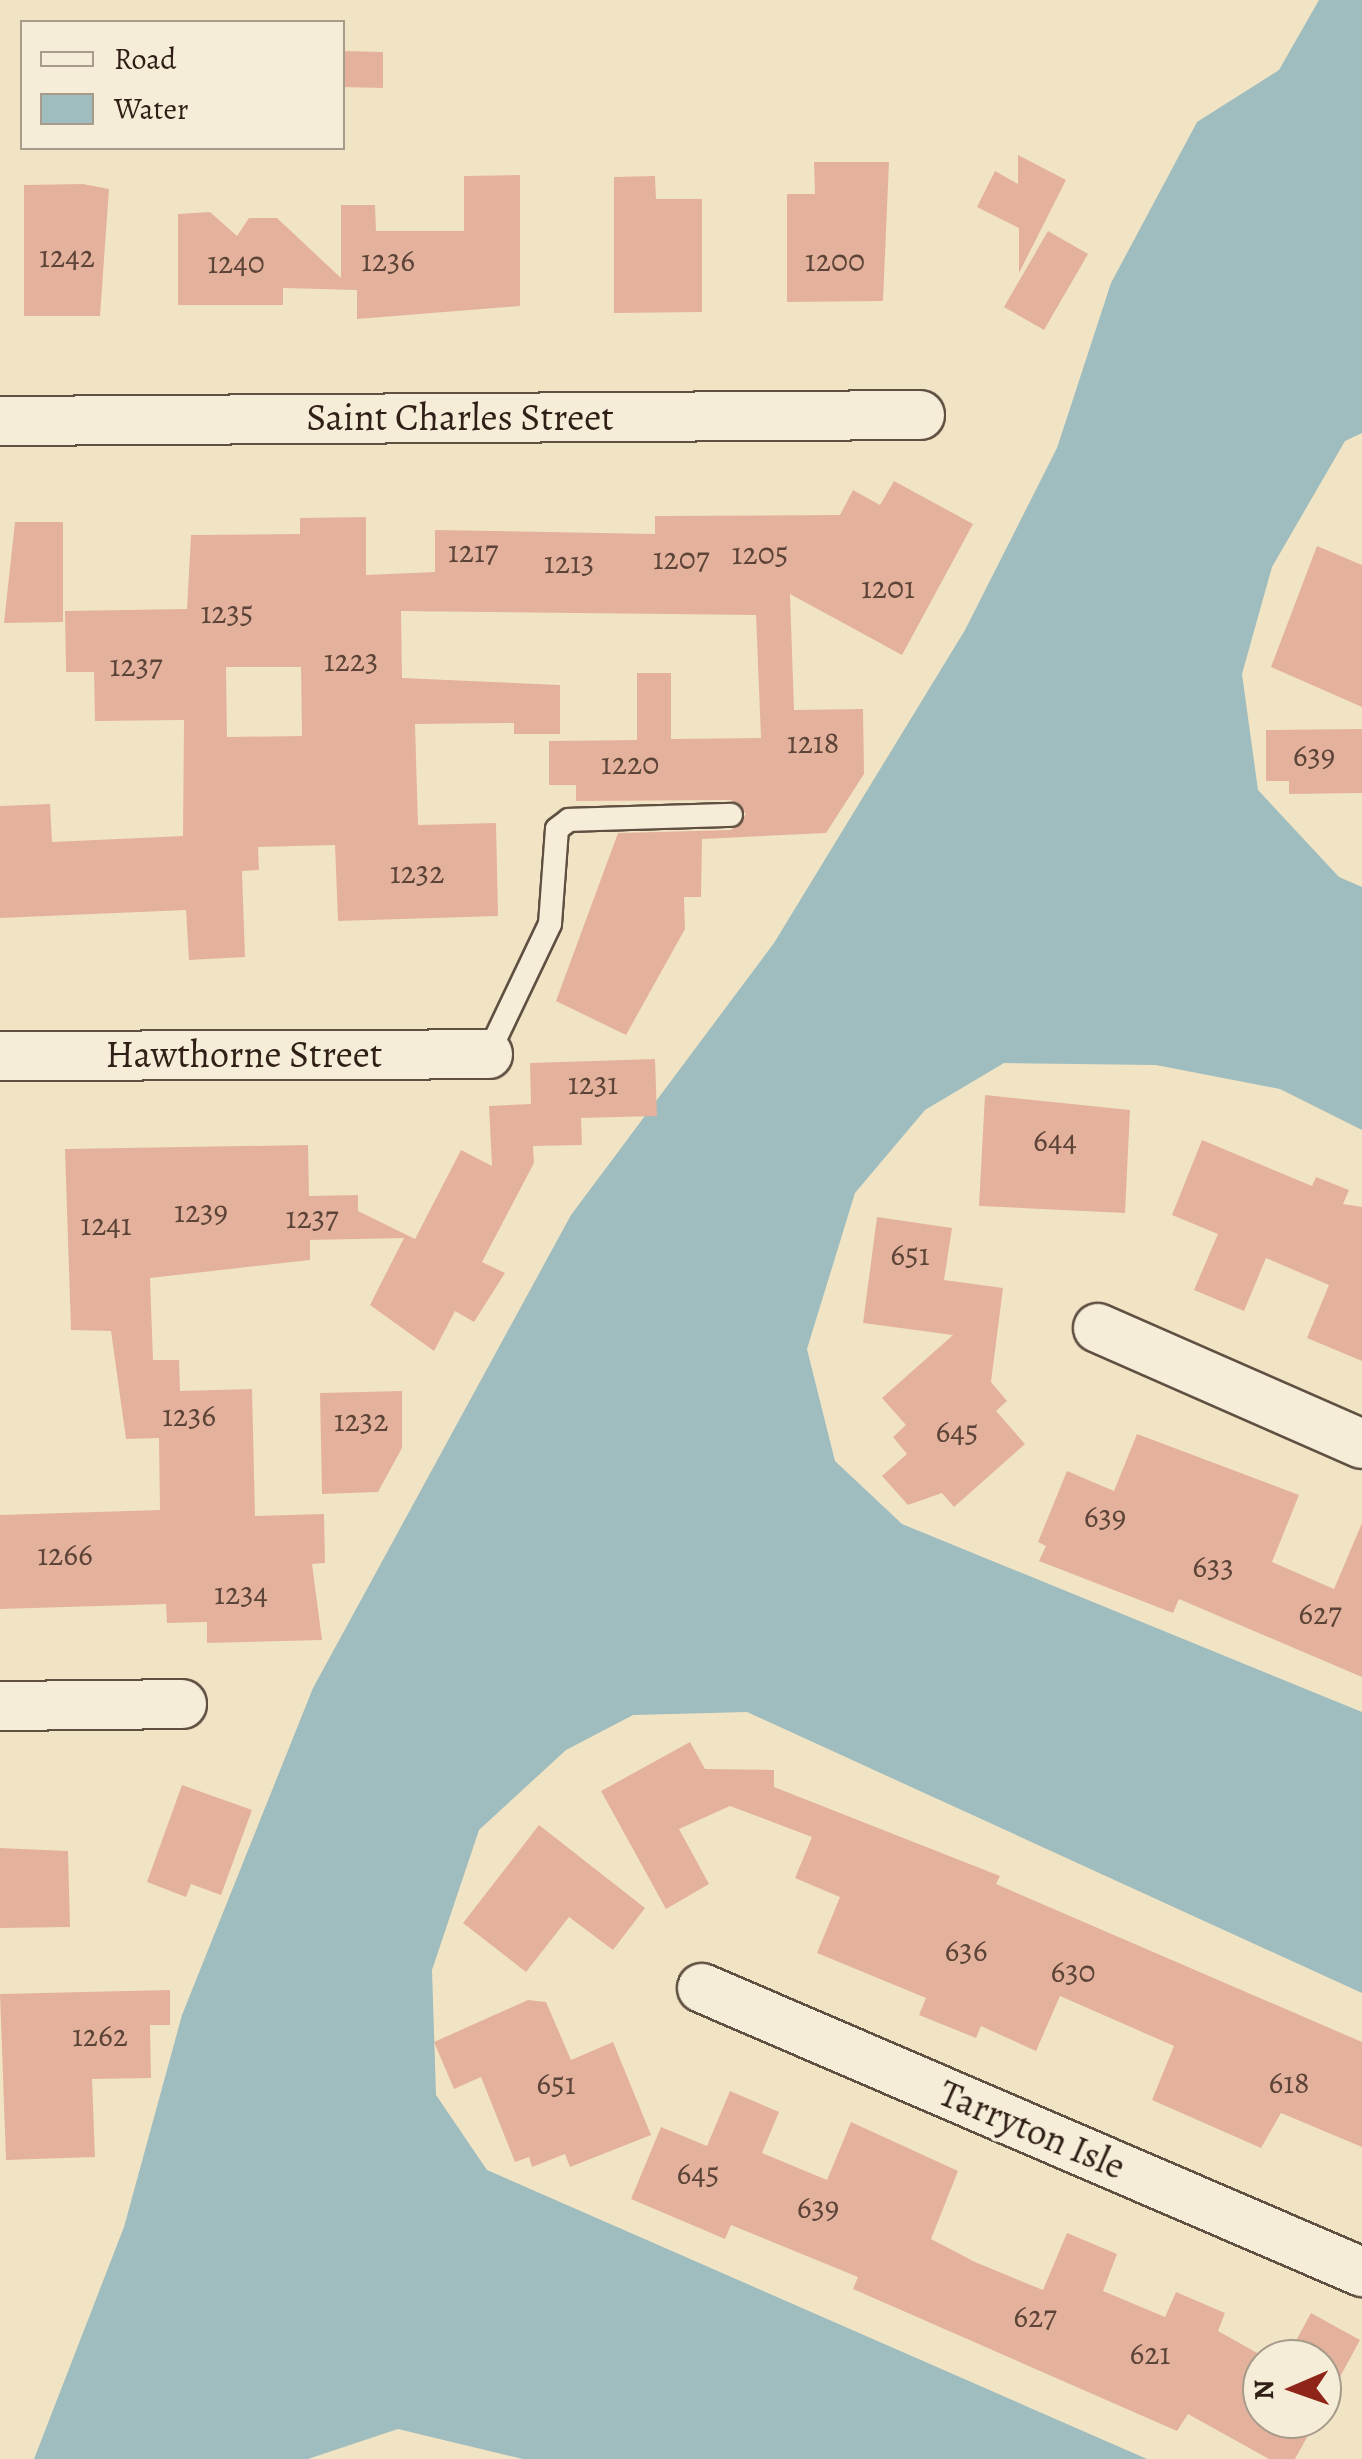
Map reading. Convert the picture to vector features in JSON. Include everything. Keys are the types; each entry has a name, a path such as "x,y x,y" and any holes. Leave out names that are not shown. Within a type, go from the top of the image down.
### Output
{"street":[{"name":"Saint Charles Street","path":"0,421 920,415"},
{"name":"Hawthorne Street","path":"0,1056 488,1054"},
{"path":"1098,1328 1362,1444"},
{"path":"0,1706 182,1704"},
{"name":"Tarryton Isle","path":"702,1988 1362,2272"}],"lane":[{"path":"488,1054 550,924 556,829 569,820 731,815"}],"water":[{"path":"1319,0 1362,0 1362,433 1345,441 1272,567 1242,674 1258,790 1339,877 1362,887 1362,1130 1280,1089 1156,1065 1004,1063 925,1110 855,1193 807,1349 835,1461 902,1524 1362,1712 1362,1993 747,1712 633,1715 566,1750 479,1830 432,1970 436,2095 487,2170 1147,2459 523,2459 398,2429 308,2459 34,2459 124,2227 182,2015 313,1688 571,1215 774,943 965,630 1057,448 1111,283 1197,122 1279,70"}],"building":[{"path":"345,51 383,52 383,88 345,87"},
{"path":"1018,155 1066,180 1019,273 1019,228 977,207 995,171 1018,184"},
{"path":"814,162 889,162 883,301 787,302 787,194 815,194"},
{"path":"520,175 520,306 357,319 357,290 283,288 283,305 178,305 178,214 210,212 237,236 249,218 277,218 341,278 341,205 375,205 376,231 464,231 464,176"},
{"path":"655,176 656,199 702,199 702,312 614,313 614,177"},
{"path":"83,184 109,189 100,316 24,316 24,185"},
{"path":"1048,231 1088,254 1044,330 1004,307"},
{"path":"894,481 973,524 902,655 790,594 794,710 863,709 864,774 826,833 702,839 701,897 684,897 685,929 626,1035 556,1001 618,833 731,830 746,814 731,800 576,801 576,785 549,785 549,741 637,740 637,673 671,673 671,739 761,738 756,615 401,611 402,678 560,685 560,734 514,734 514,723 415,724 418,825 496,823 498,916 338,921 335,845 258,847 259,870 242,871 245,957 189,960 186,910 0,918 0,806 50,804 52,842 183,836 184,720 95,721 94,672 66,672 65,611 187,609 191,535 300,534 300,518 366,517 366,575 435,572 435,530 655,534 655,516 840,515 853,490 880,505","holes":["226,667 301,667 302,736 227,737"]},
{"path":"15,522 63,522 63,622 4,623"},
{"path":"1317,546 1362,565 1362,707 1271,667"},
{"path":"1362,729 1362,793 1289,794 1289,781 1266,781 1266,730"},
{"path":"655,1059 657,1116 581,1118 582,1145 533,1146 534,1163 482,1262 505,1273 474,1322 455,1311 434,1351 370,1305 404,1238 310,1240 310,1260 150,1278 153,1360 179,1360 180,1391 252,1389 255,1516 324,1514 325,1563 312,1564 322,1640 207,1643 207,1622 167,1623 166,1604 0,1609 0,1515 160,1510 159,1438 126,1439 111,1331 71,1330 65,1149 308,1145 309,1196 358,1195 358,1211 415,1239 461,1150 492,1166 489,1106 531,1104 530,1063"},
{"path":"985,1095 1130,1110 1125,1213 979,1206"},
{"path":"1202,1140 1312,1186 1316,1177 1349,1190 1343,1204 1362,1207 1362,1361 1307,1338 1329,1285 1266,1258 1244,1311 1194,1290 1218,1234 1172,1215"},
{"path":"877,1217 952,1228 944,1280 1003,1288 991,1382 1007,1401 996,1411 1025,1444 954,1507 942,1493 908,1505 882,1476 907,1454 893,1437 906,1425 882,1398 953,1335 863,1323"},
{"path":"402,1391 402,1448 378,1492 322,1494 320,1393"},
{"path":"1137,1434 1299,1495 1272,1562 1334,1589 1362,1523 1362,1677 1179,1599 1173,1613 1039,1561 1046,1546 1038,1542 1067,1471 1114,1491"},
{"path":"690,1742 705,1769 774,1770 774,1787 1000,1876 996,1884 1362,2042 1362,2147 1281,2113 1261,2148 1152,2100 1174,2046 1060,1996 1036,2051 981,2026 976,2038 919,2015 926,1998 817,1953 840,1897 795,1878 812,1837 730,1806 679,1829 709,1884 666,1909 601,1791"},
{"path":"182,1785 252,1810 221,1895 191,1884 186,1897 147,1882"},
{"path":"539,1825 645,1908 613,1950 569,1917 526,1972 463,1923"},
{"path":"0,1848 68,1851 70,1927 0,1928"},
{"path":"170,1990 170,2025 150,2025 151,2078 92,2079 95,2157 6,2160 0,1994"},
{"path":"528,2000 546,2002 571,2060 613,2042 651,2135 570,2167 565,2154 532,2167 529,2157 515,2162 481,2077 454,2089 434,2042"},
{"path":"730,2091 779,2112 762,2153 827,2180 851,2122 958,2171 931,2239 1043,2290 1067,2233 1117,2254 1103,2291 1165,2317 1176,2292 1225,2313 1218,2331 1242,2344 1242,2439 1306,2439 1295,2459 1269,2459 1188,2414 1177,2431 853,2289 858,2277 731,2225 725,2239 631,2199 661,2127 707,2146"},
{"path":"1311,2313 1360,2340 1342,2373 1342,2339 1297,2339"}]}
